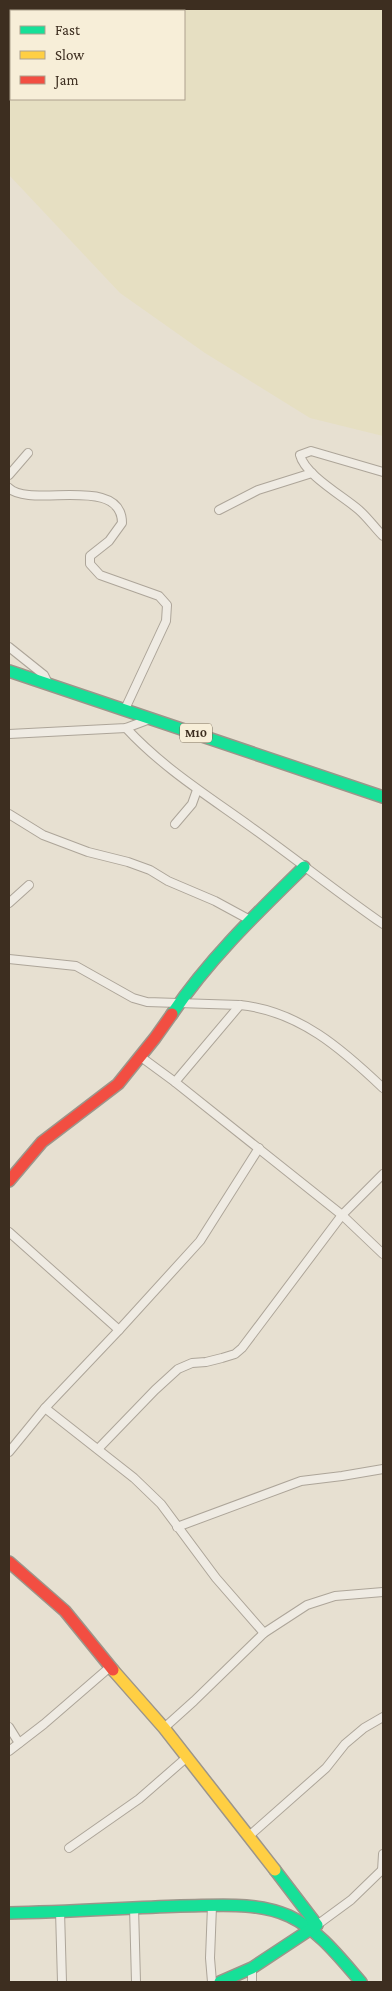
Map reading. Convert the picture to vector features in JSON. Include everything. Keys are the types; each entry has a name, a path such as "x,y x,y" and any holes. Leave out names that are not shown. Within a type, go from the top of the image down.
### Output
{"street":[{"path":"383,472 311,451 300,455 302,461 312,473 361,511 383,536"},
{"path":"9,475 28,453"},
{"path":"219,510 263,488 312,473"},
{"path":"9,488 18,495 84,494 113,503 119,508 122,523 109,541 90,556 90,564 100,575 159,596 167,605 166,621 125,709"},
{"path":"9,647 44,675 48,684"},
{"name":"M10","path":"9,671 383,797"},
{"path":"9,734 126,728 152,718"},
{"path":"126,728 146,749 197,790 253,828 383,924"},
{"path":"175,824 192,804 197,790"},
{"path":"9,814 43,835 88,852 150,870 168,881 215,901 250,920"},
{"path":"9,1181 42,1142 76,1114 118,1084 141,1057 190,986 250,920 304,867"},
{"path":"9,903 29,885"},
{"path":"9,958 76,966 133,998 147,1002 240,1005 267,1010 306,1025 328,1039 383,1088"},
{"path":"175,1082 240,1005"},
{"path":"141,1057 342,1215 383,1254"},
{"path":"9,1452 45,1408 200,1241 259,1148"},
{"path":"98,1449 178,1369 192,1363 206,1362 235,1354 242,1348 342,1215 383,1174"},
{"path":"9,1232 119,1330"},
{"path":"45,1408 134,1478 160,1504 216,1578 264,1633"},
{"path":"177,1527 301,1481 383,1469"},
{"path":"9,1562 65,1611 164,1728 314,1919 314,1927"},
{"path":"164,1728 264,1633 307,1605 335,1596 383,1592"},
{"path":"9,1751 44,1724 110,1666"},
{"path":"249,1836 326,1768 345,1744 364,1728 383,1717"},
{"path":"9,1728 19,1742"},
{"path":"69,1848 139,1799 186,1758"},
{"path":"220,1982 252,1968 351,1900 382,1870 383,1854"},
{"path":"212,1906 210,1958 212,1982"},
{"path":"9,1913 134,1907 245,1906 267,1908 314,1927 361,1982"},
{"path":"134,1907 136,1982"},
{"path":"60,1911 62,1982"},
{"path":"252,1968 252,1982"}],"shaded area":[{"path":"9,9 383,9 383,436 310,418 205,353 120,293 9,175"}],"traffic: fast":[{"path":"9,671 383,797"},
{"path":"172,1014 218,955 251,919 304,867"},
{"path":"220,1982 252,1968 317,1925 275,1870"},
{"path":"9,1913 207,1905 263,1908 289,1916 310,1929 337,1954 361,1982"}],"traffic: slow":[{"path":"113,1670 164,1728 275,1870"}],"traffic: jam":[{"path":"9,1181 42,1142 118,1084 172,1014"},
{"path":"9,1562 65,1611 113,1670"}]}
